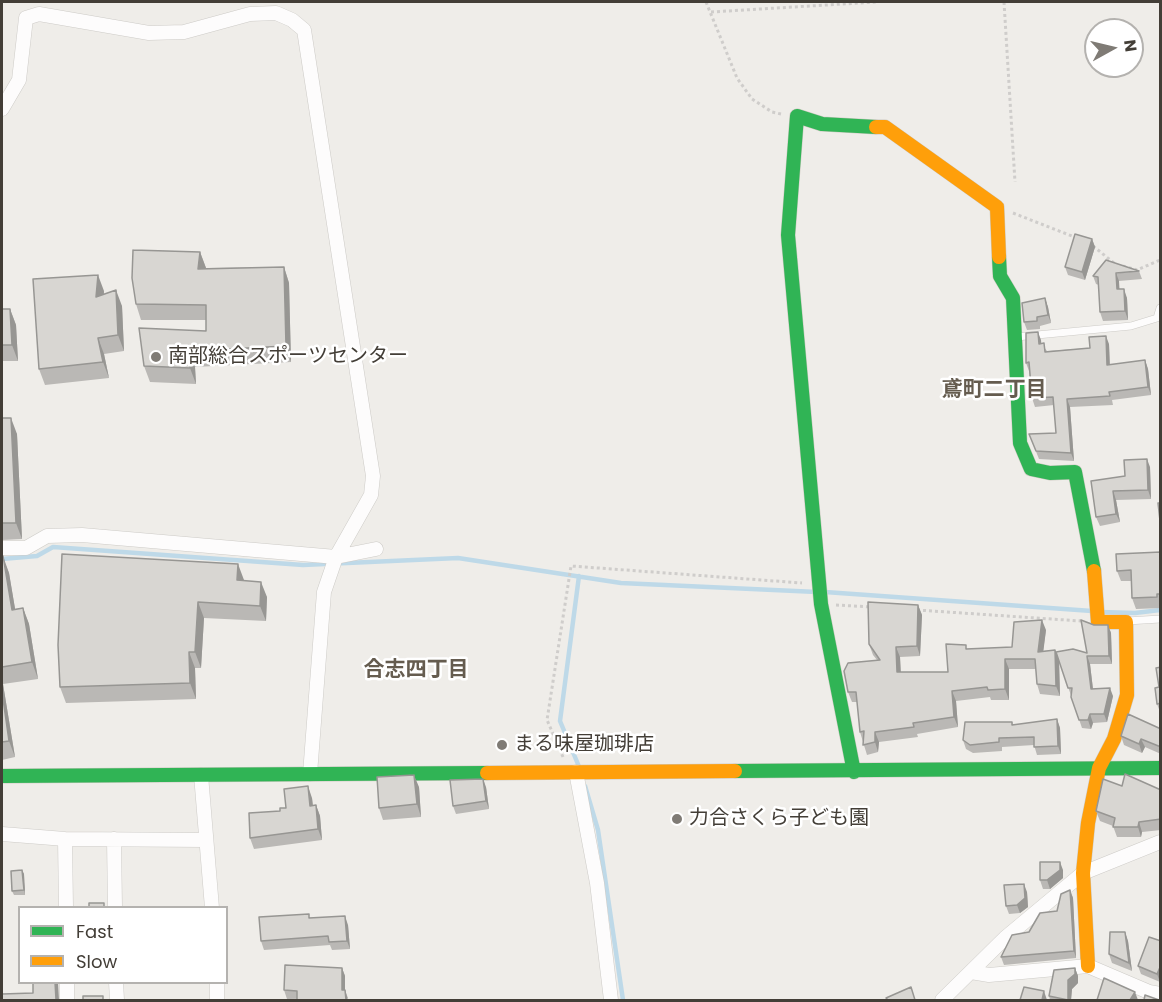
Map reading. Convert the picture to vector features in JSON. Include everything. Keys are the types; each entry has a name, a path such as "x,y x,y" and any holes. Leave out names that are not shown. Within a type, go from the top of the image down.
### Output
{"street":[{"path":"2,109 19,80 26,18 39,8 149,33 184,32 250,14 276,14 292,20 304,30 373,476 371,495 336,557 324,592 310,774"},
{"path":"854,772 821,604 788,235 797,116 822,124 885,128 997,207 1000,276 1013,298 1020,443 1031,469 1050,473 1075,472 1097,589 1098,622 1126,622 1127,695 1114,739 1099,768 1088,823 1083,873 1088,966"},
{"path":"2,548 26,548 47,536 82,536 336,557 376,549"},
{"path":"2,776 576,771 854,772 1161,768"},
{"path":"576,771 597,883 611,1000"},
{"path":"201,775 212,906"},
{"path":"2,834 65,839 206,840"},
{"path":"65,839 66,906"},
{"path":"114,840 115,906"},
{"path":"942,1000 1005,938 1083,873 1161,842"},
{"path":"971,972 989,975 1088,966 1149,992 1161,994"},
{"path":"67,984 68,1000"},
{"path":"116,984 117,1000"},
{"path":"217,984 217,1000"}],"lane":[{"path":"1015,337 1131,326 1157,318 1161,308"},
{"path":"1126,622 1161,619"}],"path":[{"path":"706,2 737,78 752,99 772,112 797,116"},
{"path":"711,12 876,2"},
{"path":"1004,2 1015,182"},
{"path":"997,207 1095,247 1113,263 1137,270 1161,260"},
{"path":"576,771 563,758 547,720 571,566 820,585"},
{"path":"821,604 879,608"},
{"path":"914,610 1098,622"}],"building":[{"path":"1075,234 1092,239 1082,272 1065,267"},
{"path":"133,250 200,252 198,269 284,267 286,346 190,351 190,368 144,366 139,328 206,331 206,305 136,304 132,278"},
{"path":"1106,260 1139,271 1116,273 1117,289 1124,289 1125,311 1100,312 1098,277 1093,276"},
{"path":"98,275 96,297 116,290 118,335 98,338 103,362 39,369 33,279"},
{"path":"1045,298 1048,315 1037,317 1037,321 1024,322 1022,303"},
{"path":"2,309 10,309 12,345 2,345"},
{"path":"1038,332 1039,344 1044,343 1045,352 1090,348 1089,337 1106,336 1107,365 1145,360 1148,387 1109,392 1110,396 1067,399 1071,453 1036,451 1029,434 1056,433 1053,397 1032,398 1029,362 1026,363 1026,333"},
{"path":"2,418 11,418 16,523 2,523"},
{"path":"1147,459 1148,490 1113,491 1116,514 1096,517 1091,481 1125,476 1124,460"},
{"path":"1158,503 1161,503 1161,530"},
{"path":"1161,552 1161,594 1157,594 1157,597 1132,598 1131,570 1117,571 1116,554"},
{"path":"62,554 238,564 237,580 261,582 260,606 198,602 195,652 189,652 190,683 60,687 58,645"},
{"path":"2,556 12,610 23,608 32,662 2,667"},
{"path":"868,602 918,605 917,646 896,647 897,672 948,672 946,644 966,645 966,649 1012,647 1014,622 1042,620 1038,652 1055,650 1056,686 1037,684 1035,659 1005,659 1005,689 988,690 987,687 952,691 954,717 913,723 914,727 875,732 875,742 863,745 864,731 860,732 856,692 848,692 844,671 848,663 880,660 869,644"},
{"path":"1081,620 1094,625 1108,625 1109,656 1087,656 1091,689 1110,688 1104,714 1090,714 1088,720 1079,720 1071,697 1072,688 1068,688 1056,652 1073,649 1087,653"},
{"path":"1161,667 1161,703 1157,704 1155,688 1159,687 1156,668"},
{"path":"2,692 9,741 2,742"},
{"path":"1128,714 1161,729 1161,747 1141,739 1139,744 1121,736"},
{"path":"1057,719 1058,746 1034,747 1034,737 999,738 999,742 970,745 963,740 965,722 1012,722 1012,725"},
{"path":"1125,774 1161,790 1161,819 1139,822 1138,827 1113,827 1115,818 1096,811 1103,779 1122,786"},
{"path":"414,775 417,804 379,808 377,777"},
{"path":"483,779 486,801 453,806 450,780"},
{"path":"308,786 310,806 316,805 318,829 250,838 249,813 280,811 280,808 286,808 284,789"},
{"path":"1040,862 1060,862 1060,870 1047,880 1040,880"},
{"path":"22,870 24,890 12,891 11,871"},
{"path":"1024,884 1025,898 1017,905 1006,906 1004,885"},
{"path":"1070,890 1074,951 1001,957 1012,935 1029,932 1040,913 1057,911 1061,894"},
{"path":"89,903 104,903 104,906 89,906"},
{"path":"309,914 309,918 345,916 347,941 329,942 328,936 261,941 259,917"},
{"path":"1110,932 1125,932 1129,963 1109,954"},
{"path":"1149,937 1161,941 1161,965 1157,974 1138,966"},
{"path":"285,965 342,968 342,990 345,990 346,1000 297,1000 297,991 284,990"},
{"path":"1075,968 1075,974 1068,980 1068,1000 1049,996 1054,970"},
{"path":"1104,978 1135,992 1130,1000 1097,1000"},
{"path":"33,984 55,984 56,1000 2,1000 2,994 33,993"},
{"path":"911,987 915,1000 888,1000 886,998"},
{"path":"1024,987 1044,991 1042,1000 1020,1000"},
{"path":"1145,995 1159,1000 1144,1000"},
{"path":"83,996 103,996 103,1000 83,1000"}],"waterway":[{"path":"2,559 37,556 53,547 303,565 458,558 621,583 817,592"},
{"path":"579,576 560,721 580,769"},
{"path":"825,592 1092,611"},
{"path":"1100,612 1135,613 1160,610"},
{"path":"585,786 598,830 623,1000"}],"traffic: fast":[{"path":"854,772 821,604 788,235 797,116 822,124 876,127"},
{"path":"999,257 1000,276 1013,298 1020,443 1031,469 1050,473 1075,472 1094,571"},
{"path":"735,771 1160,768"},
{"path":"2,776 487,773"}],"traffic: slow":[{"path":"876,127 885,127 997,207 999,257"},
{"path":"1088,966 1083,873 1088,823 1099,768 1114,739 1127,695 1126,622 1098,622 1094,571"},
{"path":"487,773 735,771"}],"place":[{"name":"南部総合スポーツセンター","path":"156,357"},
{"name":"まる味屋珈琲店","path":"502,745"},
{"name":"力合さくら子ども園","path":"677,819"}],"district":[{"name":"鳶町二丁目","path":"994,391"},
{"name":"合志四丁目","path":"416,671"}]}
